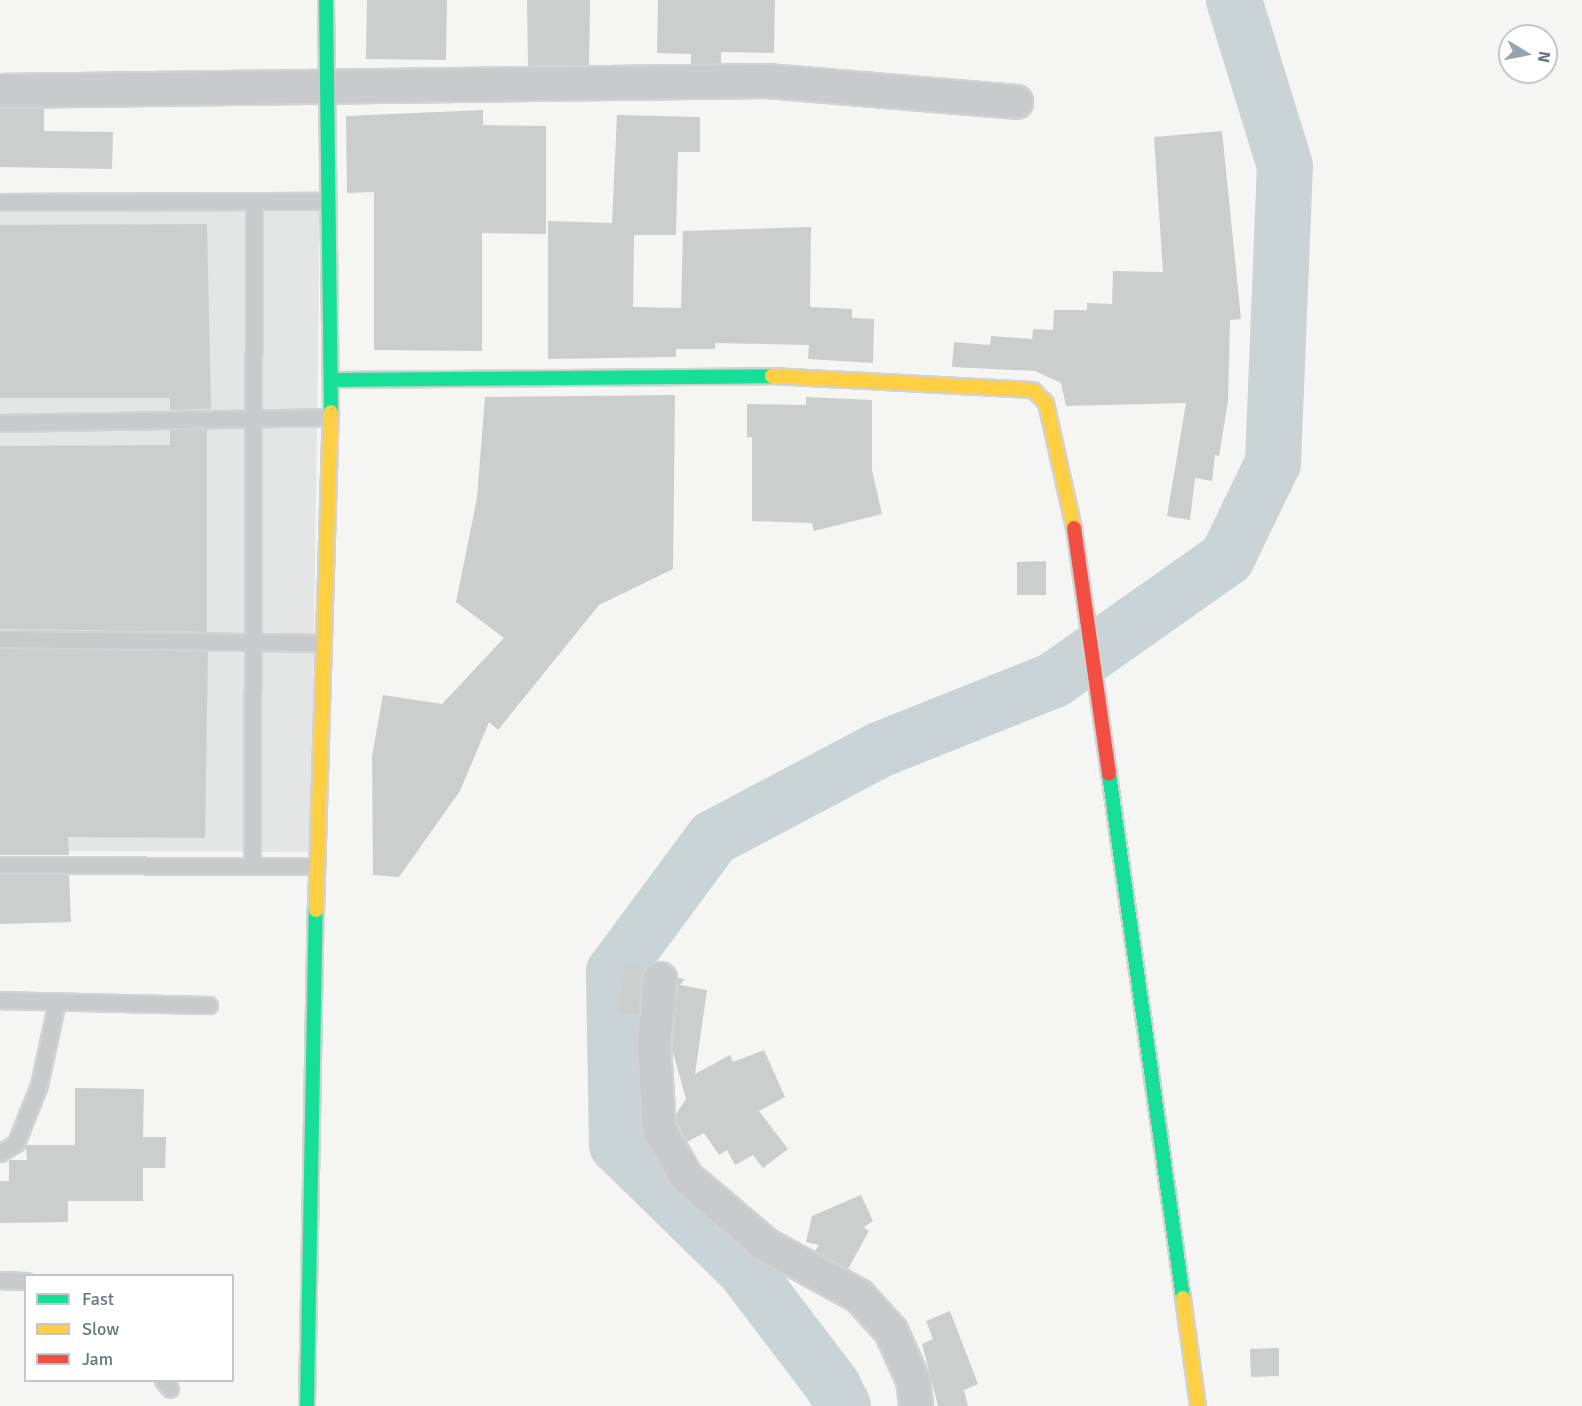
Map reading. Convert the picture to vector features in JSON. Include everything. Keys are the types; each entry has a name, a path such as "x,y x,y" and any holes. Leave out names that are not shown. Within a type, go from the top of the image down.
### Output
{"street":[{"path":"307,1406 316,866 332,380 325,201 326,0"},
{"path":"0,91 767,81 1016,102"},
{"path":"332,380 753,375 1033,390 1046,403 1076,537 1111,768 1198,1406"},
{"path":"660,979 654,1046 659,1129 686,1177 766,1245 859,1296 895,1339 913,1380 916,1406"}],"lane":[{"path":"0,202 325,201"},
{"path":"252,866 256,642 254,202"},
{"path":"0,423 330,417"},
{"path":"0,639 323,643"},
{"path":"0,865 316,866"},
{"path":"0,1000 209,1005"},
{"path":"0,1153 16,1143 39,1085 57,1001"},
{"path":"0,1280 24,1281"}],"shaded area":[{"path":"0,206 320,206 311,852 0,851"}],"building":[{"path":"367,0 447,0 446,60 366,59"},
{"path":"527,0 590,0 589,65 528,66"},
{"path":"658,0 775,0 774,53 721,52 721,64 691,64 691,54 657,53"},
{"path":"44,108 44,131 113,132 112,169 0,167 0,109"},
{"path":"483,110 483,125 546,126 546,234 482,233 482,351 374,350 374,192 347,193 346,116"},
{"path":"617,115 700,117 700,152 678,152 676,235 634,235 633,307 681,308 683,231 811,227 810,307 852,309 852,318 874,319 873,363 808,359 809,345 715,343 715,349 676,349 676,357 548,359 548,221 612,223"},
{"path":"1222,131 1241,319 1230,320 1228,401 1219,456 1215,455 1212,481 1195,478 1190,520 1167,516 1186,403 1066,406 1061,383 1035,371 952,367 954,342 990,345 991,336 1032,339 1033,329 1053,330 1054,310 1087,310 1087,303 1112,304 1113,271 1163,272 1154,137"},
{"path":"207,224 211,409 170,410 170,398 0,398 0,225"},
{"path":"675,395 673,569 599,605 498,730 489,722 460,791 399,877 373,875 372,756 383,695 442,704 504,638 456,602 477,498 485,397"},
{"path":"806,397 872,400 872,470 882,514 814,531 812,523 752,521 752,437 747,437 747,404 806,405"},
{"path":"207,429 207,632 0,629 0,446 170,445 170,430"},
{"path":"1046,561 1046,595 1017,595 1017,562"},
{"path":"0,649 208,651 205,838 68,837 69,855 0,855"},
{"path":"0,875 69,875 71,922 0,924"},
{"path":"625,964 646,968 639,1015 617,1012"},
{"path":"678,978 685,979 680,985 707,990 695,1074 730,1055 733,1062 764,1050 785,1097 759,1111 788,1149 763,1168 753,1155 735,1165 727,1150 719,1155 704,1133 687,1142 677,1123 676,1114 686,1099 672,1049"},
{"path":"75,1088 144,1089 143,1137 166,1137 165,1168 143,1168 143,1201 68,1201 68,1222 0,1223 0,1181 9,1181 9,1160 27,1160 26,1145 75,1145"},
{"path":"861,1195 873,1221 864,1227 869,1231 848,1269 815,1251 819,1245 806,1242 812,1216"},
{"path":"950,1311 978,1384 964,1390 968,1406 938,1406 922,1344 933,1339 926,1321"},
{"path":"1279,1348 1279,1376 1251,1377 1250,1349"}],"waterway":[{"path":"843,1406 833,1386 745,1270 617,1145 614,972 713,838 879,750 1054,680 1227,558 1273,463 1285,166 1234,0"}],"traffic: fast":[{"path":"326,0 331,412"},
{"path":"332,380 772,376"},
{"path":"1109,774 1183,1298"},
{"path":"307,1406 316,910"}],"traffic: slow":[{"path":"772,376 1033,390 1046,403 1074,528"},
{"path":"316,910 331,412"},
{"path":"1183,1298 1198,1406"}],"traffic: jam":[{"path":"1074,528 1109,774"}]}
